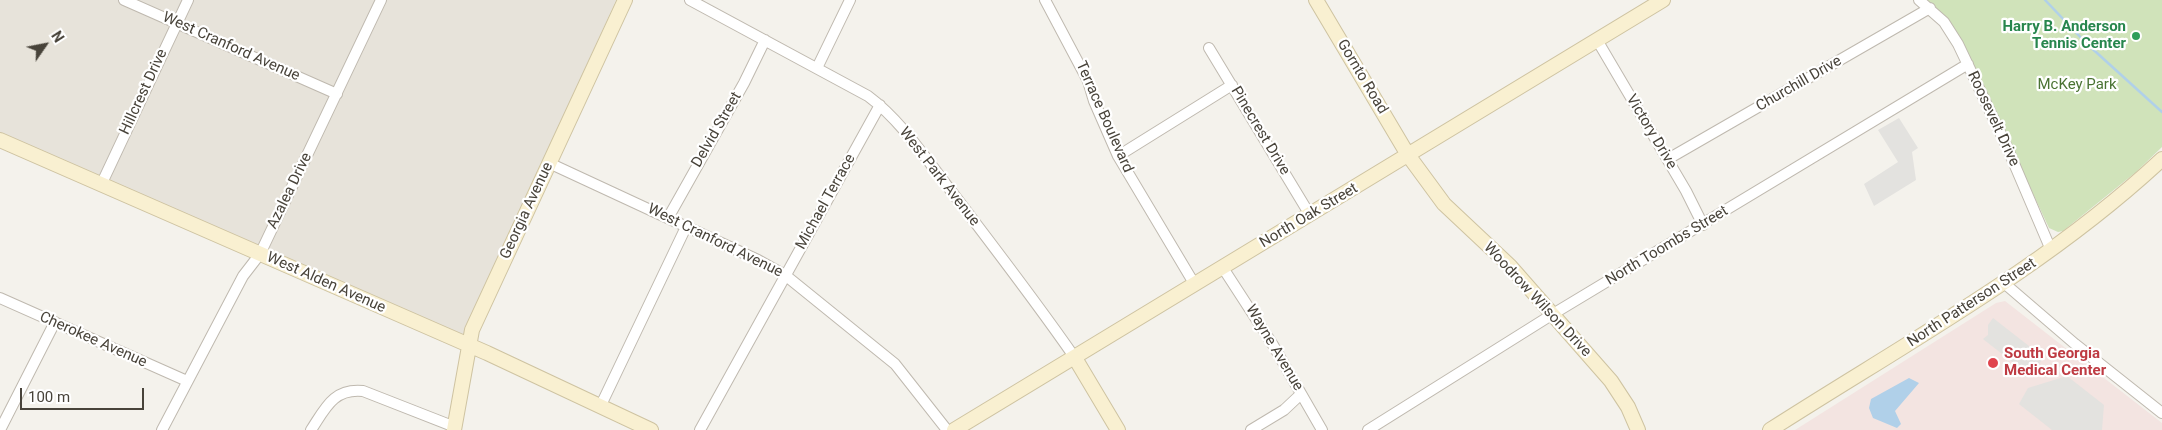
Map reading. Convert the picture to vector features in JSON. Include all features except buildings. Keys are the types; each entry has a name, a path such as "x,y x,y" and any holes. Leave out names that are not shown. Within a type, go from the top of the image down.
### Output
{"street":[{"name":"West Cranford Avenue","path":"124,0 337,94"},
{"name":"Hillcrest Drive","path":"101,185 188,0"},
{"name":"Azalea Drive","path":"162,430 243,276 260,254 381,0"},
{"name":"Georgia Avenue","path":"454,429 472,330 625,0"},
{"name":"West Park Avenue","path":"690,0 868,96 893,117 1075,358 1118,430"},
{"path":"816,68 850,0"},
{"name":"Terrace Boulevard","path":"1045,0 1088,80 1094,101 1118,156 1195,285"},
{"name":"Gornto Road","path":"1316,0 1408,155"},
{"name":"North Oak Street","path":"954,430 1662,0"},
{"name":"Roosevelt Drive","path":"1919,0 1930,8 1951,30 2007,147 2051,250"},
{"name":"Churchill Drive","path":"1668,159 1930,8"},
{"name":"Delvid Street","path":"668,218 744,83 765,40"},
{"name":"Victory Drive","path":"1597,40 1668,159 1703,225"},
{"name":"Pinecrest Drive","path":"1209,48 1310,215"},
{"name":"North Toombs Street","path":"1368,430 1553,314 1968,64"},
{"path":"1118,156 1232,85"},
{"name":"Michael Terrace","path":"700,430 880,105"},
{"name":"West Alden Avenue","path":"0,140 469,346 601,405 651,430"},
{"name":"Woodrow Wilson Drive","path":"1408,155 1444,204 1510,266 1611,381 1628,407 1638,430"},
{"name":"North Patterson Street","path":"1770,430 1918,340 2004,283 2051,250 2135,184 2162,159"},
{"name":"West Cranford Avenue","path":"549,163 758,260 785,275 895,364 947,430"},
{"path":"601,405 686,228"},
{"name":"Wayne Avenue","path":"1223,268 1273,345 1322,430"},
{"path":"2004,283 2075,344 2162,414"},
{"name":"Cherokee Avenue","path":"0,298 187,381"},
{"path":"0,430 55,322"},
{"path":"311,430 335,397 340,393 354,390 362,391 454,429"},
{"path":"1252,430 1284,410 1301,394"}],"shaded area":[{"path":"0,0 616,0 464,337 0,134"},
{"path":"1899,118 1918,148 1912,152 1916,180 1874,206 1864,184 1898,162 1878,130"},
{"name":"South Georgia Medical Center","path":"2005,301 2162,423 2162,430 1795,430 1996,303"},
{"path":"1993,318 2043,357 2035,372 2029,375 1983,339 1988,335 1988,325"},
{"path":"2067,376 2104,405 2102,430 2052,430 2019,404 2028,388"}],"green space":[{"name":"McKey Park","path":"1926,0 2162,0 2162,147 2136,172 2063,231 2058,232 2049,228 1963,44 1938,9"}],"water":[{"path":"1909,378 1919,383 1895,411 1901,424 1897,428 1873,418 1869,408 1871,399"}],"waterway":[{"path":"2045,0 2086,43 2162,112"}],"place":[{"name":"Harry B. Anderson Tennis Center","path":"2136,36"},
{"name":"South Georgia Medical Center","path":"1993,363"}]}
